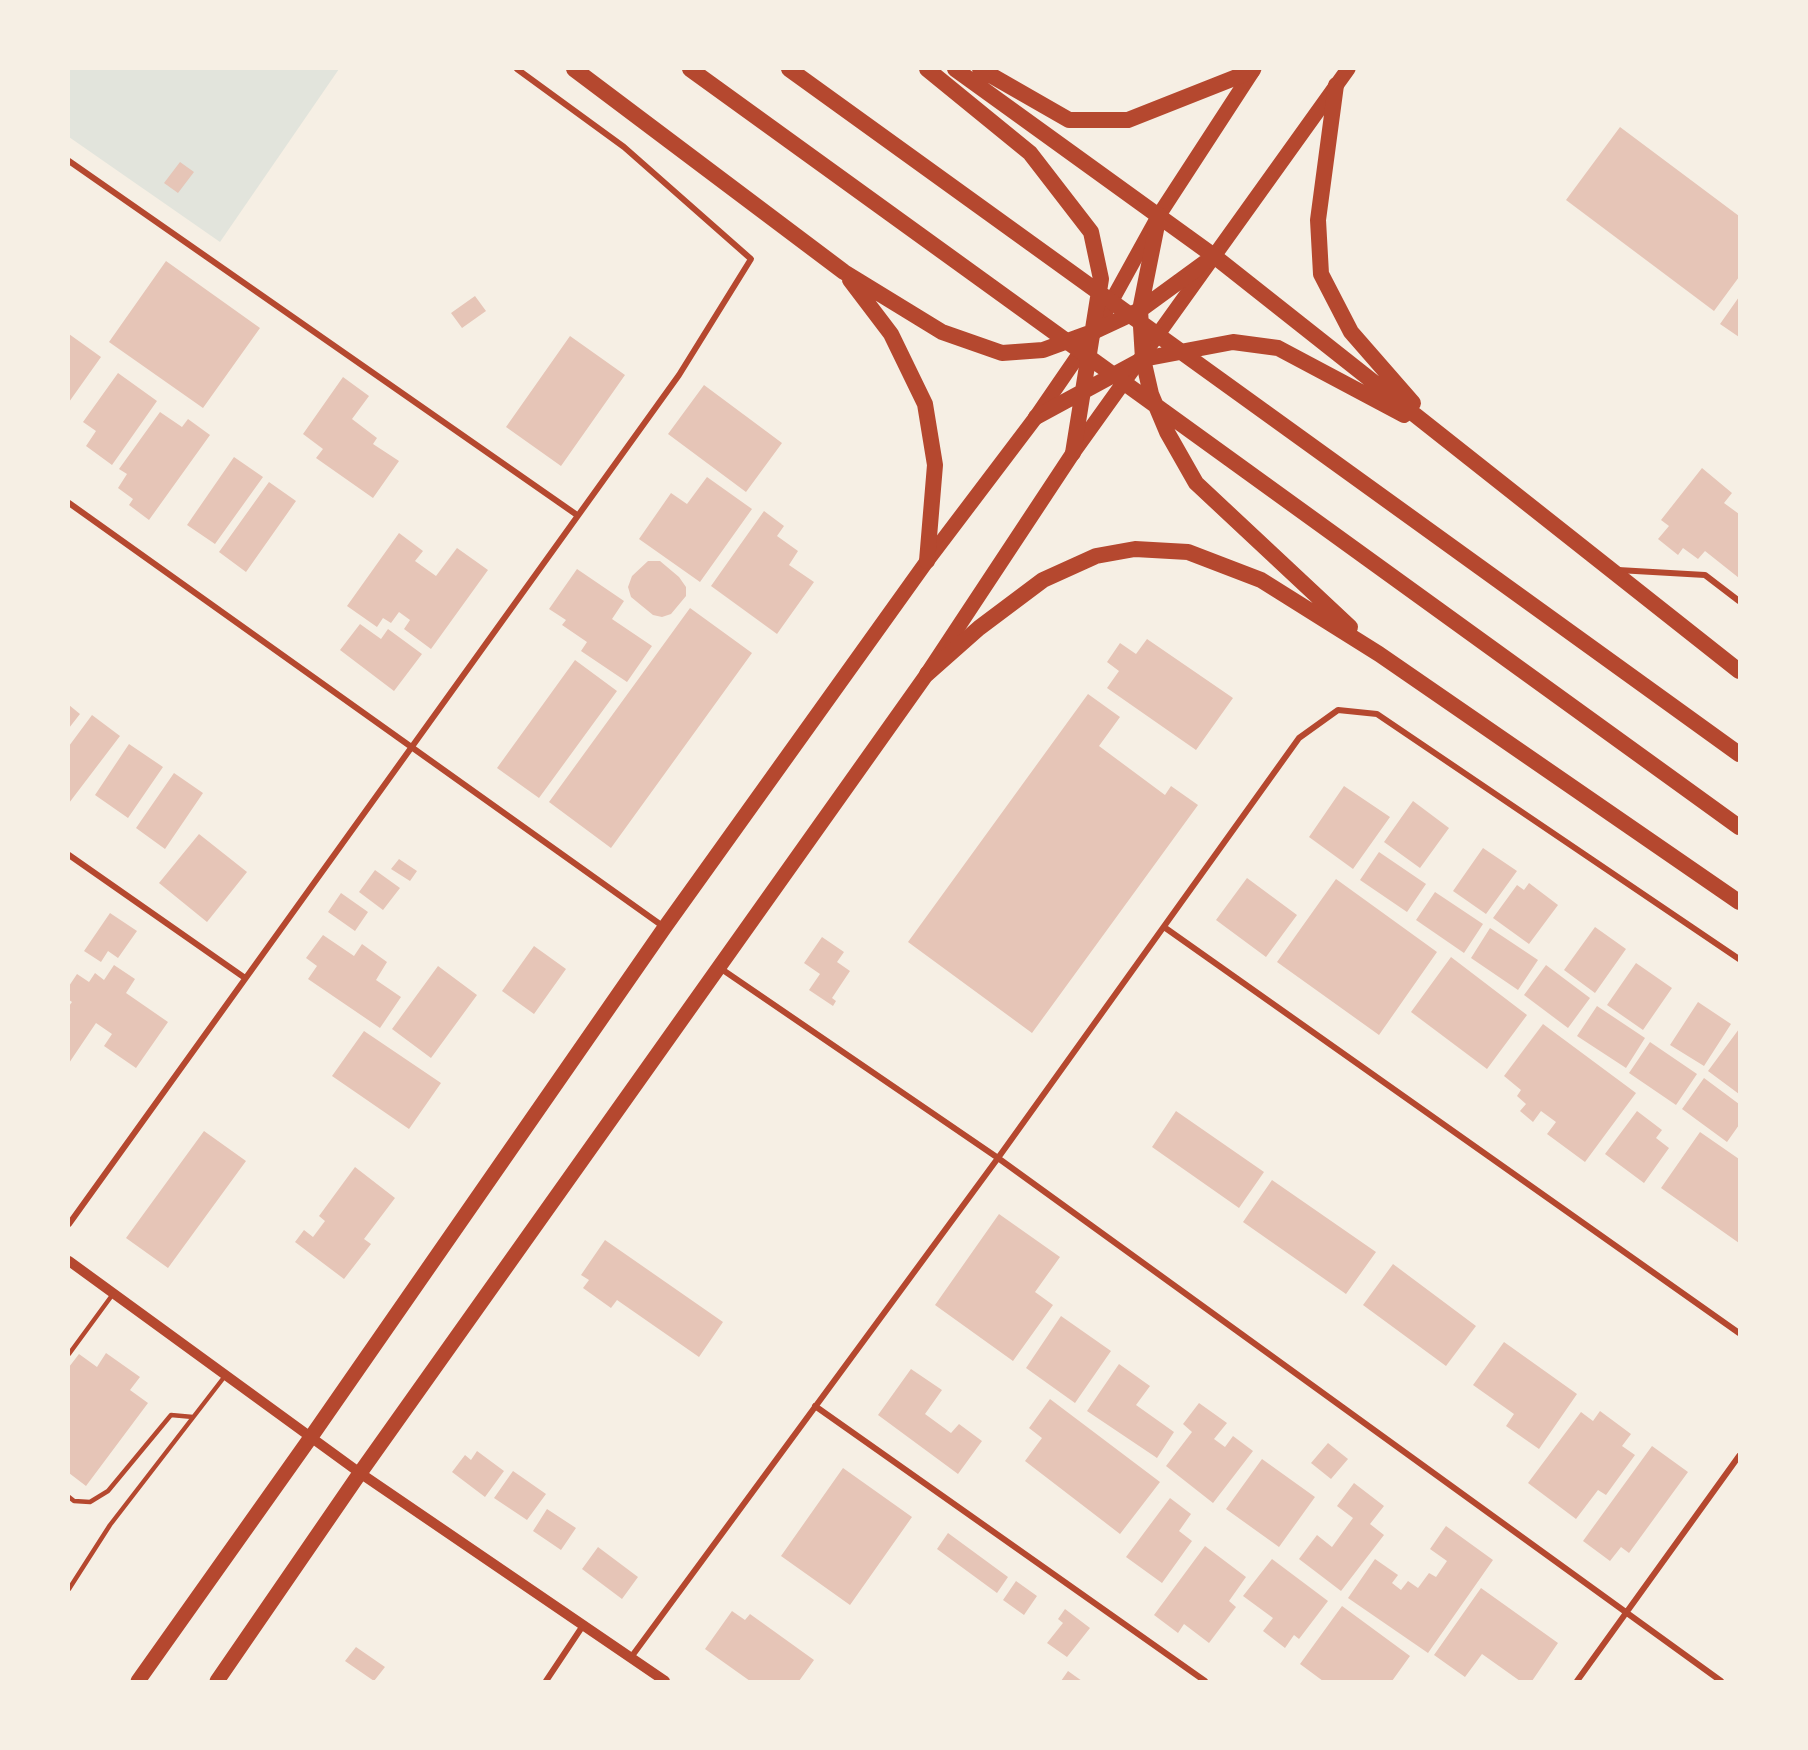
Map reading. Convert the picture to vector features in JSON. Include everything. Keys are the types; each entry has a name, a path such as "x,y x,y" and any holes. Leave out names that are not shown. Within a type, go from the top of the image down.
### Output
{"highway":[{"path":"574,69 844,272 942,332 1002,353 1043,350 1095,331 1140,310 1214,256"},
{"path":"690,69 1739,826"},
{"path":"789,69 1739,754"},
{"path":"927,69 1030,153 1091,232 1101,279 1095,331 1073,453"},
{"path":"955,69 1214,256 1739,671"},
{"path":"980,69 1069,120 1128,120 1253,70"},
{"path":"1336,85 1318,220 1321,274 1351,332 1442,436"},
{"path":"1159,215 1140,310 1143,359 1151,394 1167,432 1196,483 1379,654"},
{"path":"844,272 891,334 925,404 935,465 927,561"},
{"path":"1036,417 1143,359 1233,342 1278,348 1442,436"},
{"path":"927,674 979,628 1043,580 1096,556 1135,549 1188,552 1261,580 1379,654 1739,902"}],"main road":[{"path":"217,1681 360,1473 927,674 1073,453 1143,359 1348,69"},
{"path":"138,1681 311,1437 665,927 927,561 1036,417 1095,331 1159,215 1253,70"}],"street":[{"path":"69,1224 679,375 751,259 624,147 517,69"},
{"path":"69,161 577,515"},
{"path":"69,503 665,927"},
{"path":"1612,569 1705,575 1739,601"},
{"path":"632,1656 998,1158 1299,738 1338,710 1377,714 1739,959"},
{"path":"69,855 245,978"},
{"path":"1164,927 1739,1333"},
{"path":"720,968 998,1158 1626,1614 1722,1681"},
{"path":"69,1262 360,1473 632,1656 665,1681"},
{"path":"816,1406 1205,1681"},
{"path":"1577,1681 1739,1456"},
{"path":"546,1681 584,1624"}],"lane":[{"path":"69,1354 113,1294"},
{"path":"69,1589 110,1525 226,1375"},
{"path":"69,1497 90,1502 108,1491 171,1415 193,1418"}],"shaded area":[{"path":"69,69 339,69 220,242 69,137"}],"building":[{"path":"1620,127 1739,216 1739,277 1714,311 1566,200"},
{"path":"180,162 194,172 178,193 164,183"},
{"path":"166,261 260,328 203,408 109,342"},
{"path":"475,296 486,311 462,328 451,313"},
{"path":"1739,297 1739,337 1720,324"},
{"path":"69,334 101,357 69,402"},
{"path":"570,336 625,375 561,466 506,427"},
{"path":"118,373 157,401 112,465 86,446 96,431 83,422"},
{"path":"343,377 369,396 352,419 377,438 373,444 399,461 373,498 316,458 323,449 303,434"},
{"path":"704,385 782,443 746,492 668,434"},
{"path":"160,412 182,427 188,419 210,435 149,520 129,505 133,499 118,488 127,474 119,469"},
{"path":"234,457 263,477 215,544 187,525"},
{"path":"1702,468 1732,493 1724,503 1739,514 1739,578 1705,551 1698,559 1683,548 1678,555 1658,539 1669,526 1661,520"},
{"path":"707,477 752,509 700,582 639,539 671,493 687,504"},
{"path":"269,482 296,501 246,572 219,552"},
{"path":"764,511 784,526 777,536 798,551 789,565 814,582 777,634 711,586"},
{"path":"399,533 423,551 415,561 436,576 457,548 488,570 431,649 404,629 410,620 399,612 391,623 383,618 377,627 347,606"},
{"path":"648,561 660,561 679,577 686,587 686,596 671,614 662,617 653,615 631,597 628,587 632,576"},
{"path":"577,569 624,601 612,619 652,646 627,682 581,651 587,642 562,625 566,620 549,609"},
{"path":"690,608 752,653 611,848 549,802"},
{"path":"360,624 381,639 388,629 422,654 394,691 340,650"},
{"path":"1147,639 1233,698 1196,750 1107,688 1119,671 1107,662 1120,643 1136,654"},
{"path":"575,660 617,691 539,798 497,768"},
{"path":"1088,694 1120,717 1099,746 1165,795 1171,786 1198,805 1032,1033 908,942"},
{"path":"69,705 80,714 69,728"},
{"path":"92,715 120,736 69,803 69,746"},
{"path":"129,744 163,767 128,818 95,795"},
{"path":"174,773 203,793 165,849 136,828"},
{"path":"1344,786 1390,817 1353,869 1309,837"},
{"path":"1413,801 1449,828 1420,868 1384,842"},
{"path":"199,834 247,872 207,922 159,883"},
{"path":"1483,848 1517,871 1486,914 1453,891"},
{"path":"1379,852 1426,884 1407,912 1360,880"},
{"path":"399,859 417,871 410,881 391,869"},
{"path":"375,870 400,888 383,910 359,892"},
{"path":"1247,878 1297,915 1266,957 1216,920"},
{"path":"1336,879 1437,952 1379,1035 1277,962"},
{"path":"1529,883 1558,905 1529,944 1493,918 1517,885 1524,890"},
{"path":"1435,892 1483,924 1464,953 1416,920"},
{"path":"341,893 368,912 355,931 328,912"},
{"path":"110,913 137,931 118,958 108,951 101,962 84,951"},
{"path":"1595,927 1626,949 1595,993 1564,970"},
{"path":"1490,928 1538,960 1518,990 1471,958"},
{"path":"323,935 354,956 362,944 387,962 376,980 401,997 380,1028 308,979 317,966 306,958"},
{"path":"822,937 844,952 837,962 850,971 832,998 836,1001 833,1006 809,990 820,974 804,963"},
{"path":"534,946 566,969 534,1014 502,991"},
{"path":"1451,957 1527,1015 1487,1069 1411,1012"},
{"path":"1636,963 1672,988 1643,1030 1607,1005"},
{"path":"114,965 135,979 126,993 168,1022 136,1068 104,1046 112,1034 96,1023 69,1063 69,1006 72,1002 69,1000 69,986 77,974 89,982 95,973 104,980"},
{"path":"1546,965 1590,998 1568,1028 1524,995"},
{"path":"438,966 477,995 431,1058 392,1029"},
{"path":"1698,1002 1731,1024 1704,1066 1670,1045"},
{"path":"1597,1006 1645,1038 1626,1068 1577,1036"},
{"path":"1543,1024 1636,1093 1585,1162 1547,1134 1556,1122 1541,1111 1533,1122 1520,1111 1526,1104 1517,1096 1521,1090 1504,1076"},
{"path":"1739,1029 1739,1094 1708,1071"},
{"path":"364,1031 441,1083 409,1129 332,1076"},
{"path":"1650,1042 1697,1074 1676,1105 1629,1073"},
{"path":"1704,1078 1739,1104 1739,1125 1727,1142 1682,1109"},
{"path":"1176,1111 1264,1172 1239,1208 1152,1147"},
{"path":"1637,1111 1662,1130 1656,1138 1669,1148 1644,1183 1605,1154"},
{"path":"204,1131 246,1161 168,1268 126,1238"},
{"path":"1700,1132 1739,1159 1739,1243 1661,1188"},
{"path":"355,1167 395,1198 364,1239 371,1244 344,1279 295,1242 304,1230 313,1237 325,1221 319,1216"},
{"path":"1272,1180 1376,1252 1346,1294 1243,1222"},
{"path":"999,1214 1060,1257 1035,1292 1053,1305 1013,1361 935,1305"},
{"path":"605,1240 723,1322 699,1357 617,1300 611,1308 583,1288 589,1280 581,1275"},
{"path":"1393,1264 1476,1326 1446,1366 1363,1305"},
{"path":"1061,1316 1111,1351 1075,1403 1026,1368"},
{"path":"1504,1342 1577,1394 1539,1449 1506,1426 1514,1414 1473,1385"},
{"path":"106,1353 140,1377 130,1390 148,1403 86,1486 69,1473 69,1367 79,1354 97,1367"},
{"path":"1119,1364 1150,1386 1136,1405 1174,1432 1157,1458 1087,1411"},
{"path":"911,1369 942,1390 925,1414 951,1433 959,1424 982,1441 958,1474 878,1415"},
{"path":"1050,1399 1160,1482 1120,1534 1025,1461 1042,1438 1029,1428"},
{"path":"1199,1403 1227,1423 1214,1439 1225,1447 1233,1436 1253,1451 1213,1503 1166,1466 1192,1432 1183,1424"},
{"path":"1600,1411 1631,1434 1622,1446 1635,1455 1606,1495 1598,1490 1576,1519 1528,1483 1581,1412 1593,1421"},
{"path":"1328,1443 1348,1459 1331,1479 1311,1463"},
{"path":"1652,1446 1688,1472 1629,1553 1621,1547 1610,1561 1583,1541"},
{"path":"477,1451 504,1471 485,1497 452,1472 465,1455 471,1460"},
{"path":"1262,1459 1315,1497 1279,1547 1226,1509"},
{"path":"843,1468 912,1517 850,1605 781,1556"},
{"path":"513,1471 546,1494 527,1520 494,1498"},
{"path":"1354,1483 1384,1506 1370,1524 1384,1535 1341,1591 1299,1559 1317,1535 1332,1547 1353,1518 1337,1506"},
{"path":"1170,1498 1191,1514 1179,1531 1192,1541 1162,1583 1126,1557"},
{"path":"547,1509 576,1528 561,1550 533,1531"},
{"path":"1446,1526 1493,1560 1428,1653 1348,1598 1375,1559 1398,1575 1392,1583 1401,1590 1408,1581 1418,1588 1429,1573 1436,1577 1447,1561 1430,1549"},
{"path":"948,1533 1008,1577 997,1593 937,1549"},
{"path":"1205,1546 1246,1577 1229,1601 1236,1607 1209,1643 1184,1624 1178,1633 1154,1615"},
{"path":"598,1547 638,1577 622,1599 582,1569"},
{"path":"1272,1559 1328,1601 1299,1639 1294,1635 1285,1648 1263,1631 1273,1618 1243,1596"},
{"path":"1016,1581 1037,1596 1024,1615 1003,1600"},
{"path":"1481,1588 1558,1643 1532,1681 1520,1681 1482,1654 1465,1677 1434,1655"},
{"path":"1342,1606 1410,1656 1392,1681 1323,1681 1300,1664"},
{"path":"1065,1609 1090,1628 1067,1657 1047,1643 1063,1623 1058,1619"},
{"path":"732,1611 745,1620 750,1614 814,1660 799,1681 750,1681 705,1649"},
{"path":"356,1647 385,1667 374,1681 345,1661"},
{"path":"1068,1671 1082,1681 1061,1681"}]}
